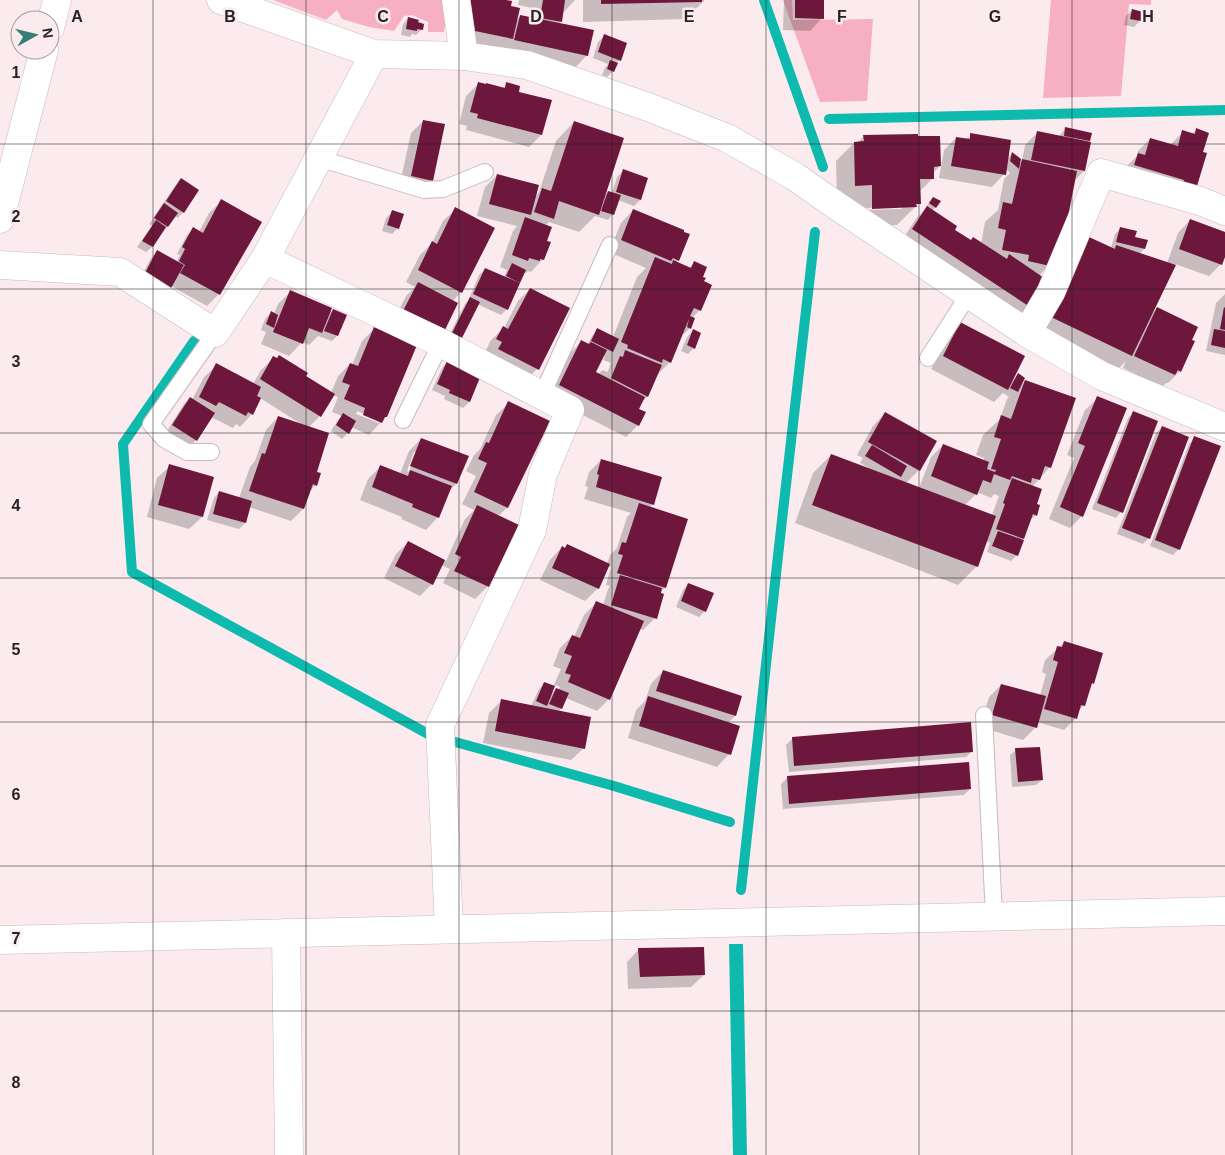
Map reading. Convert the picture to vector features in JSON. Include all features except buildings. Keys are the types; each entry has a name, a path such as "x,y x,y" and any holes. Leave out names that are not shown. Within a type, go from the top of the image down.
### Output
{"street":[{"path":"221,0 374,54 464,56 527,65 648,107 727,138 794,176 1027,333 1102,376 1225,427"},
{"path":"456,0 464,56"},
{"path":"0,266 120,272 215,333 265,259 374,54"},
{"path":"0,219 41,60"},
{"path":"1027,333 1051,292 1101,173 1200,201 1225,211"},
{"path":"265,259 441,343 570,410 544,474 532,530 440,725 450,929"},
{"path":"0,940 1225,911"},
{"path":"286,933 289,1155"}],"lane":[{"path":"318,158 424,190 443,189 485,172"},
{"path":"542,395 610,245"},
{"path":"928,358 969,294"},
{"path":"211,452 187,452 164,439 151,424 215,333"},
{"path":"403,420 441,343"},
{"path":"984,715 994,916"}],"shaded area":[{"path":"273,0 445,0 446,17 444,32 428,32 428,22 412,15 404,16 394,31 369,27 342,19 337,10 326,20"},
{"path":"783,0 792,0 793,20 873,19 867,101 820,102"},
{"path":"1051,0 1151,0 1151,5 1129,4 1121,96 1043,98"}],"water":[{"path":"729,944 743,944 747,1155 733,1155"}],"waterway":[{"path":"764,0 823,167"},
{"path":"829,119 1225,110"},
{"path":"741,890 815,232"},
{"path":"194,341 123,444 132,572 430,735"},
{"path":"448,740 614,786 730,822"}]}
